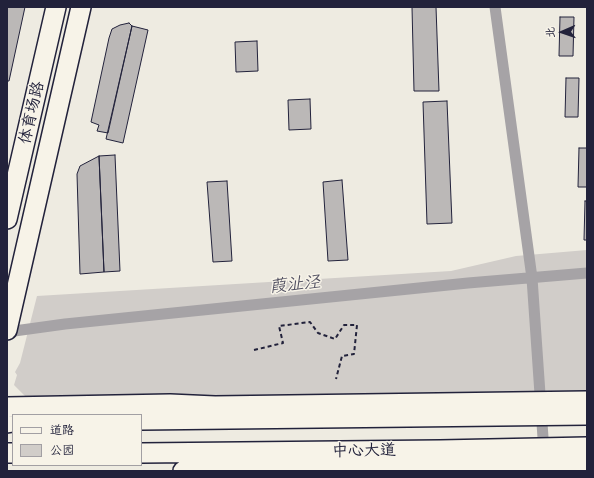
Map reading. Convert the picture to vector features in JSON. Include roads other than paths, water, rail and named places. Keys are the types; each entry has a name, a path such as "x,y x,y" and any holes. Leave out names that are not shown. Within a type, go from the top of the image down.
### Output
{"main road":[{"name":"体育场路","path":"7,219 56,7"},
{"path":"7,330 81,7"},
{"path":"403,403 426,417"},
{"path":"7,407 170,404 223,406 403,403 532,408"},
{"path":"193,420 223,406"},
{"name":"中心大道","path":"142,420 426,417 532,408 579,408"},
{"path":"401,468 440,450"},
{"name":"中心大道","path":"142,453 440,450 534,457 581,456"},
{"path":"197,453 216,471"},
{"path":"183,471 401,468 534,457"}],"waterway":[{"path":"495,7 532,278 544,452"},
{"name":"葭沚泾","path":"7,332 65,324 468,283 587,273"}]}
